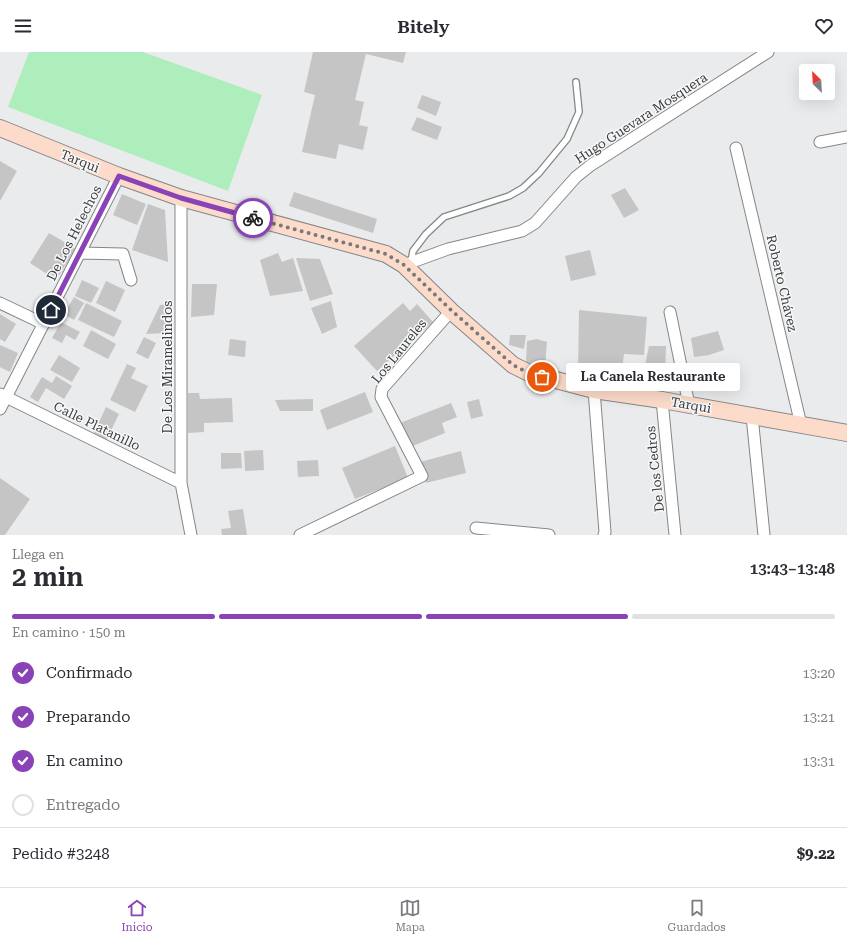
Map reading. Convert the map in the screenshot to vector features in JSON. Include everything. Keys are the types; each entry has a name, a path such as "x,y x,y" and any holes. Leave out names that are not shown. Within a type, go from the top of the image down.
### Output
{"street":[{"name":"Hugo Guevara Mosquera","path":"408,263 448,249 522,231 536,224 576,176 768,52"},
{"name":"Tarqui","path":"0,128 119,176 181,198 386,254 408,263 451,310 513,365 529,373 594,390 662,400 847,433"},
{"path":"820,142 847,137"},
{"name":"Roberto Chávez","path":"736,148 801,425"},
{"name":"De Los Helechos","path":"0,409 3,396 44,324 119,176"},
{"name":"De Los Miramelindos","path":"181,198 181,483 191,535"},
{"path":"80,254 123,254 131,280"},
{"path":"0,303 44,324"},
{"name":"Los Laureles","path":"300,535 422,476 381,397 381,393 382,389 451,310"},
{"path":"670,312 689,405"},
{"path":"594,390 605,532 604,535"},
{"name":"Calle Platanillo","path":"3,396 181,483"},
{"name":"De los Cedros","path":"662,400 675,535"},
{"path":"752,416 764,535"},
{"path":"476,528 549,535"}],"lane":[{"path":"408,263 413,251 426,234 444,217 509,196 523,188 539,173 567,139 578,112 576,82"}],"green space":[{"path":"29,52 143,52 262,95 228,191 8,107"}],"building":[{"path":"313,52 406,52 403,63 366,54 355,100 364,102 359,125 368,127 363,150 339,144 336,159 302,152 315,95 304,92"},
{"path":"422,95 441,102 436,116 417,108"},
{"path":"417,117 442,127 437,140 411,130"},
{"path":"0,161 17,171 0,201"},
{"path":"625,188 639,210 624,218 611,195"},
{"path":"294,192 377,219 373,233 289,206"},
{"path":"122,194 146,204 137,225 113,215"},
{"path":"148,204 165,210 168,262 132,250"},
{"path":"49,233 76,249 56,280 30,263"},
{"path":"590,250 596,275 571,281 565,256"},
{"path":"278,253 282,262 293,258 303,291 270,296 260,260"},
{"path":"296,258 320,259 333,294 310,301"},
{"path":"82,280 99,288 91,303 75,296"},
{"path":"106,281 125,290 115,312 96,303"},
{"path":"192,284 217,284 214,315 191,317"},
{"path":"74,297 84,303 74,320 64,314"},
{"path":"331,301 337,327 322,334 311,308"},
{"path":"86,303 122,321 114,337 78,320"},
{"path":"403,303 410,311 417,304 433,322 377,371 354,346"},
{"path":"166,304 167,333 146,334 160,305"},
{"path":"579,310 647,317 644,355 624,354 621,377 578,374"},
{"path":"0,314 16,324 5,342 0,339"},
{"path":"61,322 80,332 75,340 66,335 62,343 52,338"},
{"path":"91,330 116,344 108,359 83,346"},
{"path":"718,331 724,350 709,355 694,357 691,338"},
{"path":"510,335 526,335 524,349 509,345"},
{"path":"144,337 156,343 148,359 136,353"},
{"path":"230,339 246,341 245,357 228,355"},
{"path":"537,339 547,342 545,366 526,363 527,341"},
{"path":"0,345 18,353 10,372 0,367"},
{"path":"649,346 666,346 665,377 643,375"},
{"path":"59,355 80,368 72,382 50,370"},
{"path":"127,364 136,368 131,378 148,386 135,412 110,400"},
{"path":"56,376 72,386 64,399 46,388 38,402 30,397 42,377 52,383"},
{"path":"365,392 373,412 327,430 320,410"},
{"path":"188,393 199,393 200,399 232,398 233,422 204,423 204,432 188,433"},
{"path":"313,399 313,411 280,411 275,400"},
{"path":"479,399 483,416 471,419 467,402"},
{"path":"451,403 457,417 442,423 445,433 410,447 400,423"},
{"path":"106,407 119,414 106,441 93,435"},
{"path":"395,446 408,478 355,499 342,468"},
{"path":"263,450 264,470 245,471 244,451"},
{"path":"461,451 466,473 426,483 420,462"},
{"path":"221,453 241,453 242,468 221,469"},
{"path":"318,460 319,476 298,477 297,461"},
{"path":"0,478 30,499 5,535 0,535"},
{"path":"243,509 247,535 222,535 221,529 231,528 228,511"}],"way so far":[{"path":"253,218 386,254 404,265 451,310 513,365 529,373 542,377"}],"place":[{"name":"La Canela Restaurante","path":"542,377"}],"route":[{"path":"51,310 119,176 181,198 253,218"}]}
